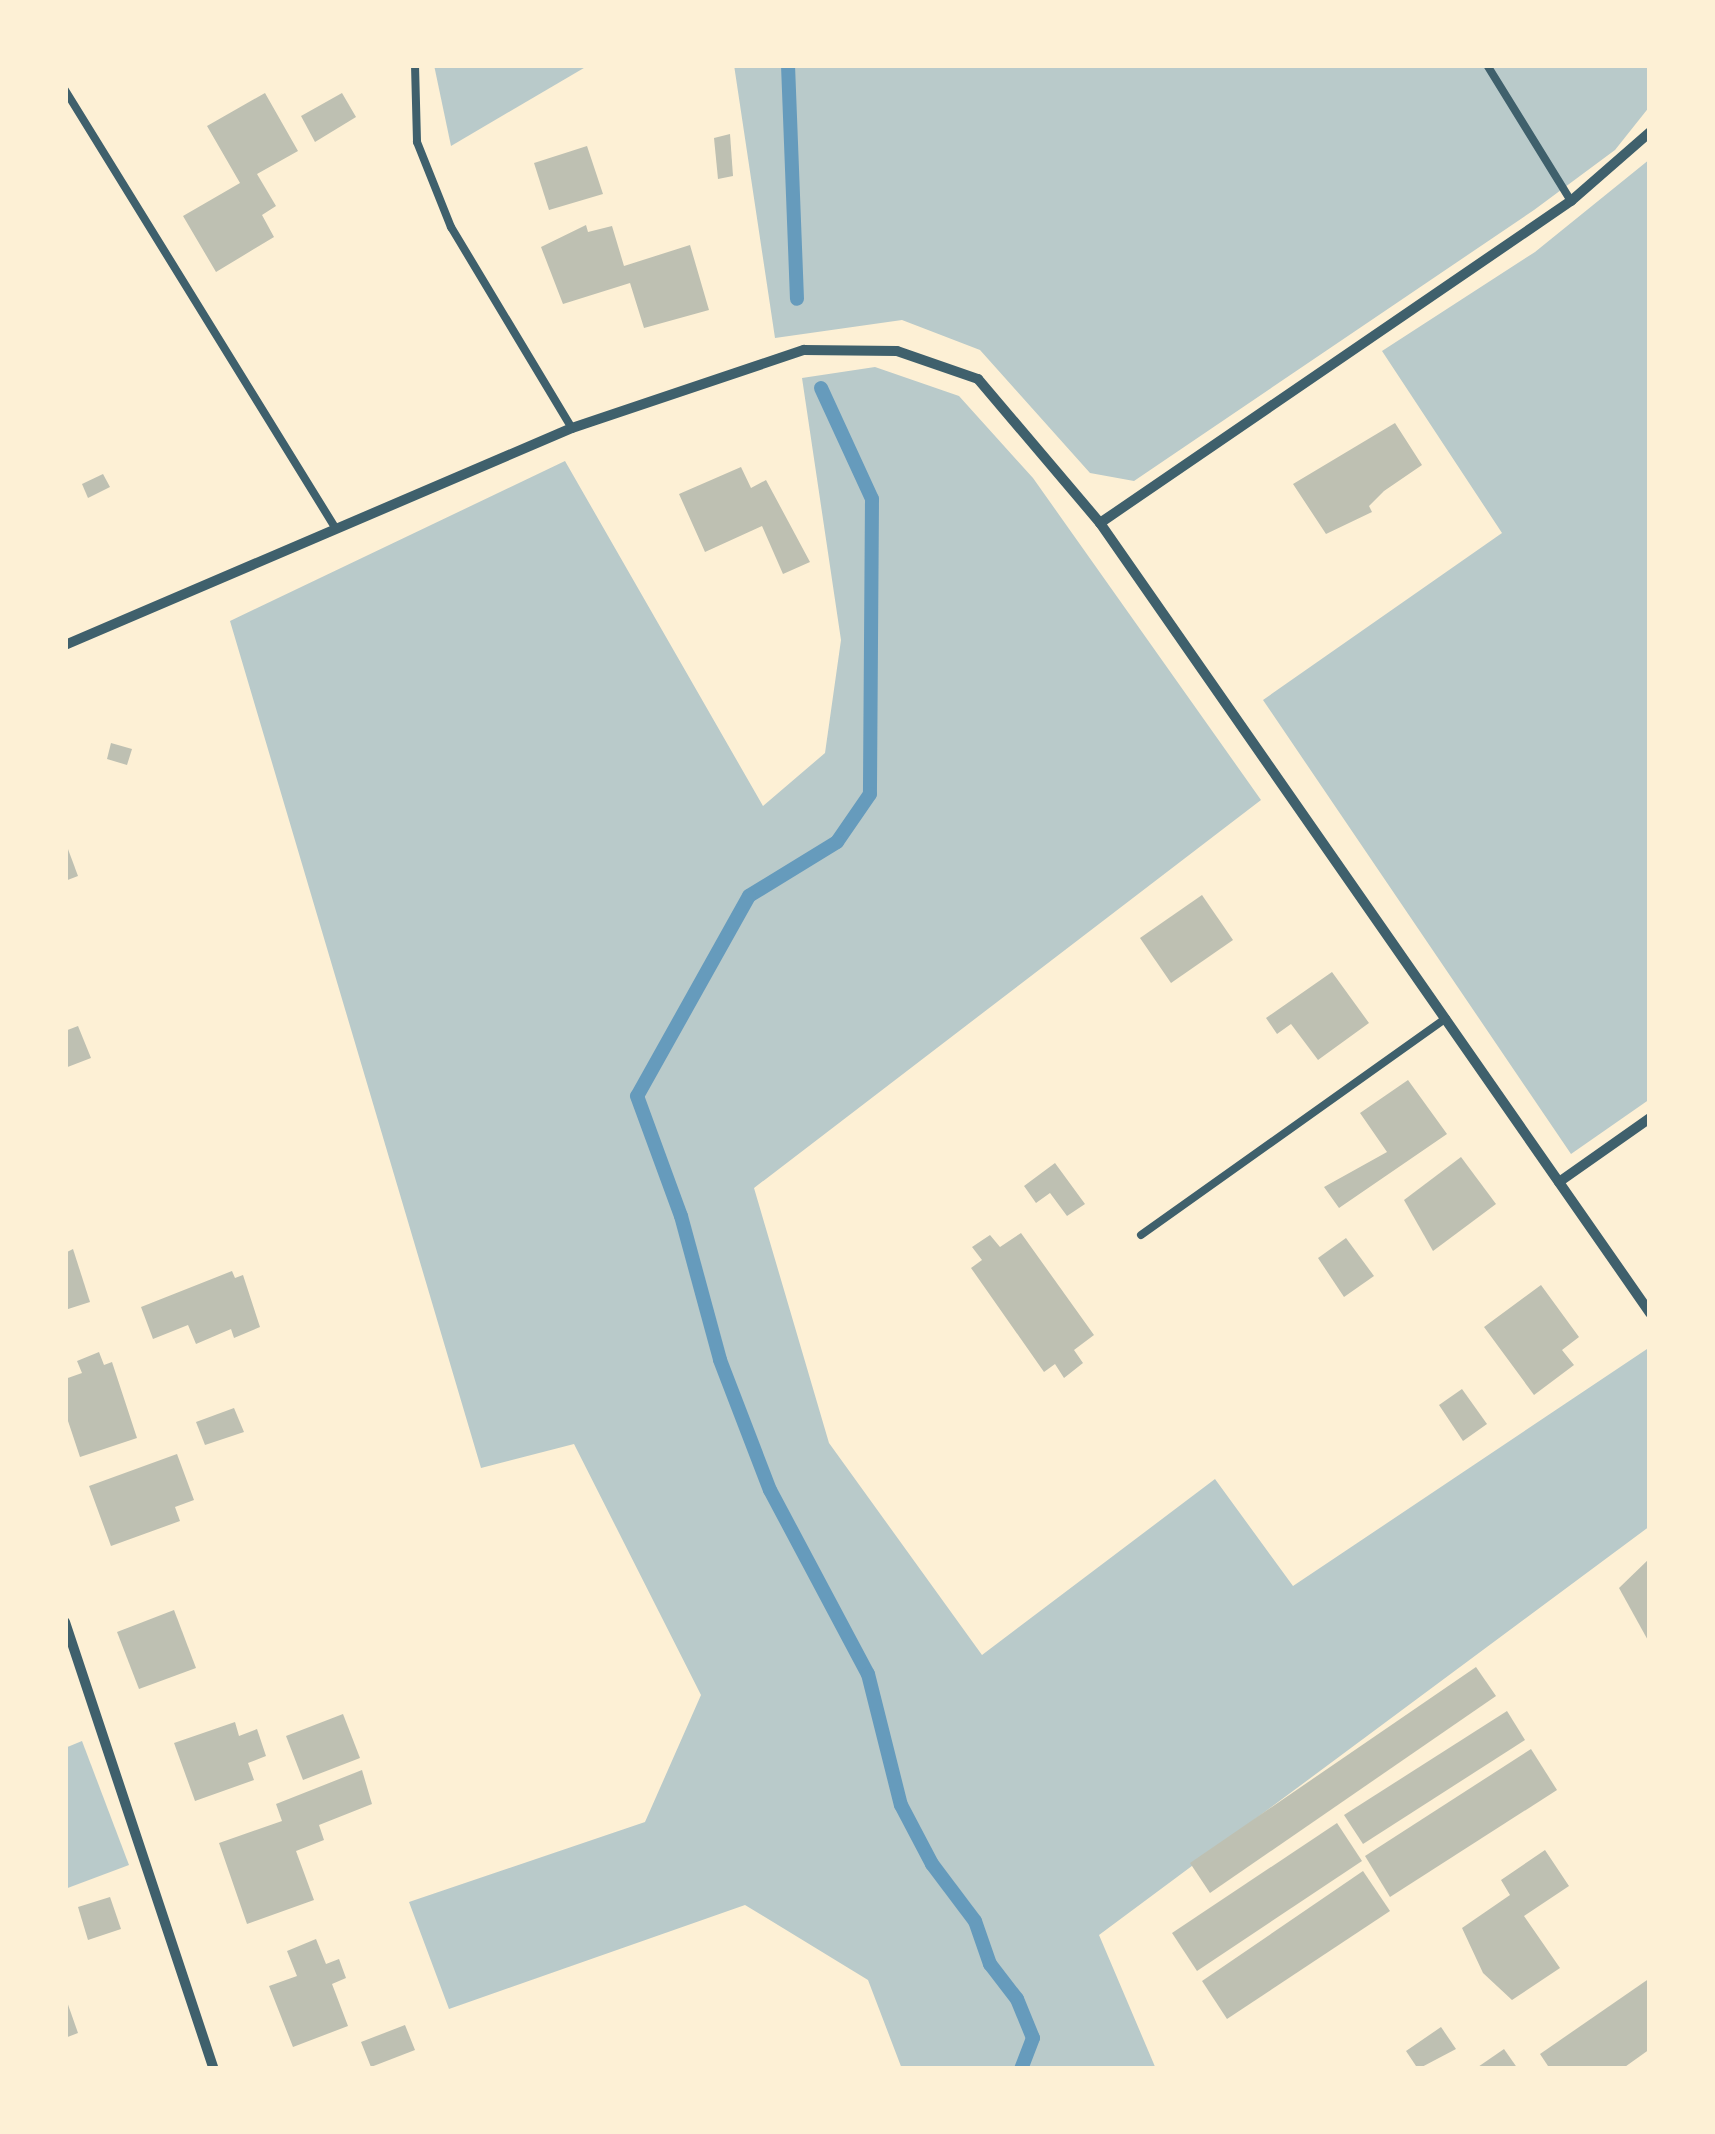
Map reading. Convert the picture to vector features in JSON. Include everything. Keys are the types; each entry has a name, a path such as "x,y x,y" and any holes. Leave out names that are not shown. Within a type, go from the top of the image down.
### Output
{"street":[{"path":"1100,523 1571,201 1650,132"},
{"path":"65,645 572,428 804,350 897,351 978,380 1100,523 1650,1313"},
{"path":"1559,1182 1650,1118"},
{"path":"65,1622 214,2069"}],"lane":[{"path":"415,65 417,142 451,227 572,428"},
{"path":"1487,65 1571,201"},
{"path":"65,90 336,529"},
{"path":"1140,1235 1446,1018"}],"shaded area":[{"path":"434,65 589,65 451,146"},
{"path":"734,65 1650,65 1650,106 1615,150 1534,210 1134,481 1090,473 980,350 902,320 775,338"},
{"path":"1650,159 1650,1099 1571,1154 1263,700 1502,533 1382,351 1535,252"},
{"path":"875,367 959,396 1033,478 1261,800 754,1188 829,1443 982,1655 1215,1479 1293,1586 1650,1347 1650,1526 1099,1935 1156,2069 902,2069 868,1980 745,1905 449,2009 409,1902 645,1822 701,1695 574,1444 481,1468 230,621 565,461 763,806 825,753 841,640 802,378"},
{"path":"82,1741 129,1865 65,1889 65,1748"}],"building":[{"path":"265,93 298,151 257,174 276,206 262,215 274,237 216,272 183,216 240,183 207,126"},
{"path":"342,93 356,117 315,142 301,116"},
{"path":"730,134 733,176 718,179 714,138"},
{"path":"587,146 603,194 549,210 534,163"},
{"path":"586,225 588,232 612,226 624,266 690,245 709,310 644,328 630,283 563,304 541,247"},
{"path":"1395,423 1422,465 1384,491 1369,506 1372,512 1326,534 1293,484"},
{"path":"741,467 751,488 766,480 810,562 783,574 762,526 705,552 679,494"},
{"path":"103,474 110,487 88,498 82,484"},
{"path":"111,743 132,749 127,765 107,759"},
{"path":"65,841 78,876 65,881"},
{"path":"1202,895 1233,940 1171,983 1140,938"},
{"path":"1332,972 1369,1023 1318,1060 1291,1024 1277,1034 1266,1018"},
{"path":"78,1026 91,1058 65,1068 65,1031"},
{"path":"1408,1080 1447,1134 1339,1208 1324,1187 1387,1152 1360,1113"},
{"path":"1461,1157 1496,1204 1433,1251 1404,1200"},
{"path":"1055,1163 1085,1204 1067,1216 1050,1193 1036,1203 1024,1186"},
{"path":"1021,1233 1094,1335 1074,1350 1083,1363 1064,1378 1055,1364 1044,1372 971,1268 982,1260 972,1247 990,1235 1000,1247"},
{"path":"1346,1238 1374,1276 1344,1297 1318,1258"},
{"path":"73,1249 90,1302 65,1310 65,1253"},
{"path":"232,1271 235,1278 243,1275 260,1327 234,1338 231,1329 196,1344 188,1325 153,1339 141,1307"},
{"path":"1541,1285 1579,1337 1562,1350 1574,1365 1534,1395 1484,1327"},
{"path":"99,1352 104,1365 112,1362 137,1438 80,1457 65,1412 65,1379 82,1373 77,1361"},
{"path":"1462,1389 1487,1424 1463,1441 1439,1405"},
{"path":"234,1408 244,1432 205,1445 196,1422"},
{"path":"177,1454 194,1500 175,1507 180,1521 111,1546 89,1486"},
{"path":"1650,1558 1650,1644 1619,1588"},
{"path":"174,1610 196,1668 139,1689 117,1632"},
{"path":"1476,1667 1496,1696 1210,1893 1190,1863"},
{"path":"1507,1711 1525,1740 1363,1844 1344,1815"},
{"path":"343,1714 360,1758 303,1780 286,1736"},
{"path":"235,1722 239,1736 257,1729 266,1756 248,1763 254,1780 195,1801 174,1743"},
{"path":"1531,1749 1557,1790 1390,1897 1365,1856"},
{"path":"362,1770 372,1804 319,1825 324,1840 296,1851 314,1900 247,1924 219,1843 282,1821 276,1804"},
{"path":"1337,1823 1362,1861 1197,1971 1172,1933"},
{"path":"1545,1850 1569,1886 1524,1916 1560,1968 1512,2000 1483,1973 1462,1928 1510,1895 1501,1880"},
{"path":"1363,1871 1390,1911 1227,2019 1202,1981"},
{"path":"110,1897 121,1929 88,1940 78,1907"},
{"path":"316,1939 326,1964 339,1959 346,1978 332,1984 348,2026 293,2047 269,1986 297,1976 287,1951"},
{"path":"1650,1978 1650,2049 1622,2069 1550,2069 1540,2054"},
{"path":"65,1996 78,2033 65,2038"},
{"path":"405,2025 415,2050 371,2067 361,2042"},
{"path":"1441,2027 1456,2049 1418,2069 1406,2051"},
{"path":"1504,2049 1518,2069 1475,2069"}],"waterway":[{"path":"788,65 797,299"},
{"path":"821,388 872,499 870,794 837,842 749,896 637,1096 681,1216 720,1360 770,1490 868,1674 901,1805 932,1864 975,1921 990,1964 1017,1999 1033,2038 1021,2069"}]}
